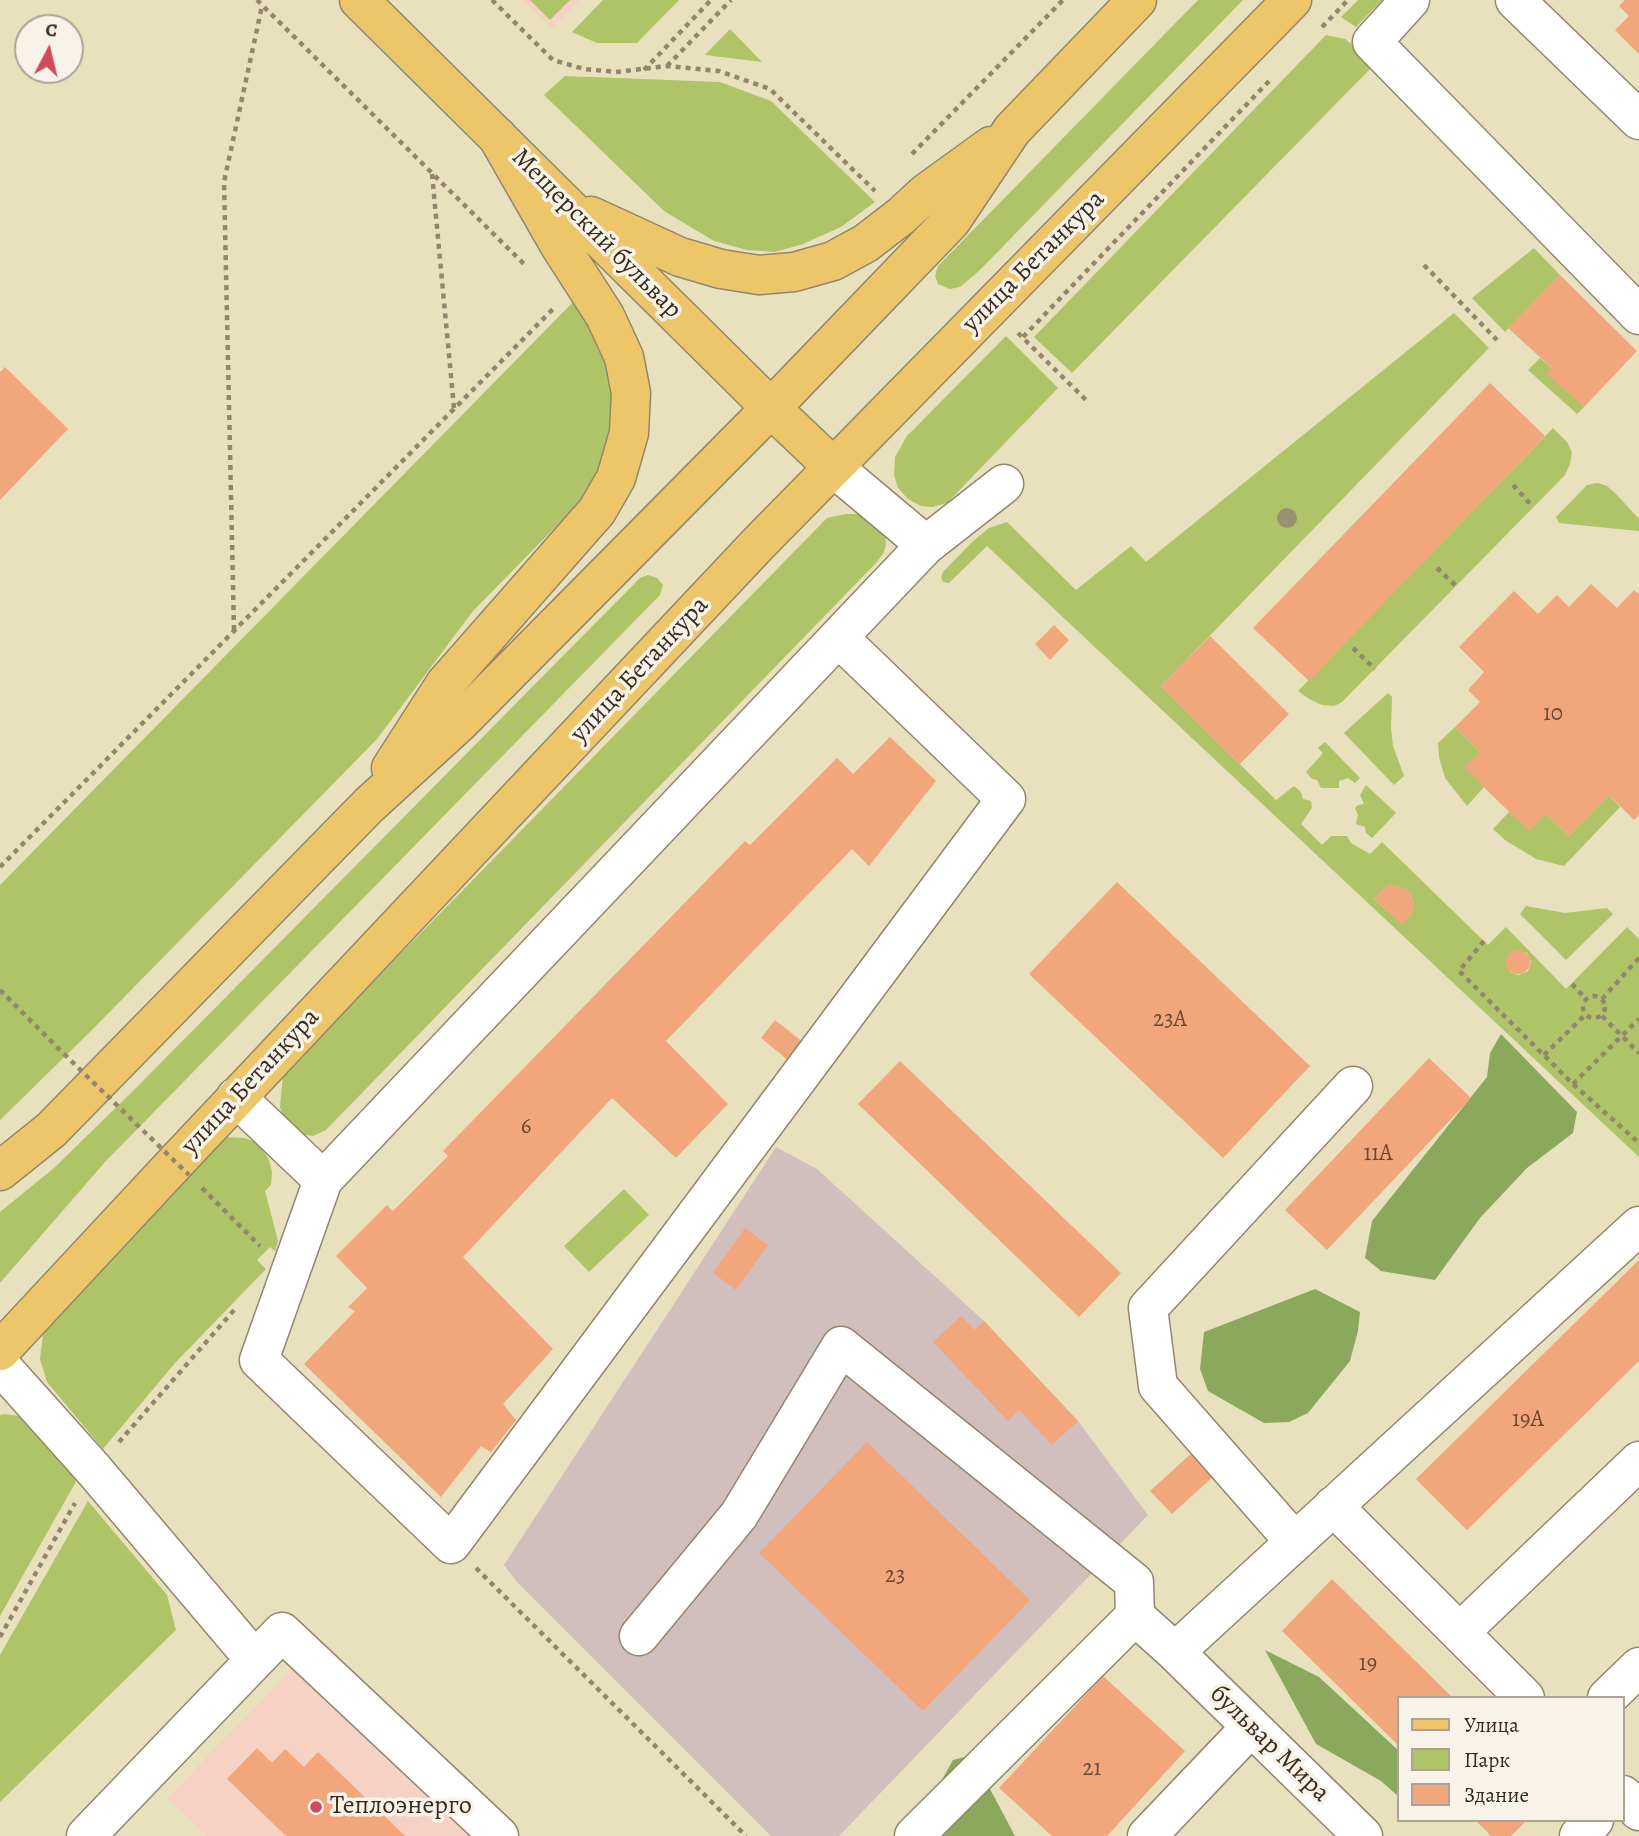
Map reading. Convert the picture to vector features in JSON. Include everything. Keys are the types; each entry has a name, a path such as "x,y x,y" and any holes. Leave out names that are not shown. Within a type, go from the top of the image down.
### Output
{"main road":[{"name":"Мещерский бульвар","path":"359,0 833,467"},
{"path":"0,1171 51,1130 369,805 460,722 771,408 951,220 1012,130 1137,0"},
{"name":"улица Бетанкура","path":"0,1351 236,1097 833,467 1292,0"},
{"path":"565,204 680,257 721,269 759,275 794,272 833,261 866,243 888,204 926,193 1012,130"},
{"path":"369,805 444,684 597,511 616,478 629,433 631,393 624,357 606,316 560,246 497,136"}],"street":[{"path":"1410,0 1372,42 1639,315"},
{"path":"1515,0 1639,120"},
{"path":"833,467 926,545"},
{"path":"839,638 1006,799 451,1544 259,1360 323,1180 926,545 1004,484"},
{"path":"1295,1542 1158,1386 1147,1308 1353,1086"},
{"path":"236,1097 323,1180"},
{"path":"1175,1652 1639,1226"},
{"path":"639,1636 739,1515 841,1346 1134,1582 1135,1616 914,1836"},
{"path":"0,1365 94,1470 255,1660"},
{"path":"1460,1632 1639,1461"},
{"path":"1334,1506 1523,1696"},
{"name":"бульвар Мира","path":"1135,1616 1363,1836"},
{"path":"86,1836 282,1632 499,1836"},
{"path":"1609,1696 1639,1667"},
{"path":"1147,1836 1251,1727"},
{"path":"1625,1797 1639,1811"},
{"path":"1579,1836 1592,1822"}],"path":[{"path":"257,0 531,271"},
{"path":"492,0 553,60 584,69 616,72 667,66 719,71 770,89 888,204"},
{"path":"643,70 711,0"},
{"path":"667,66 731,0"},
{"path":"903,163 1063,0"},
{"path":"1319,30 1348,0"},
{"path":"234,631 224,182 262,5"},
{"path":"1023,337 1280,70"},
{"path":"432,173 454,408"},
{"path":"884,182 888,204"},
{"path":"1424,265 1497,340"},
{"path":"0,867 561,300"},
{"path":"991,305 1087,401"},
{"path":"1513,485 1533,507"},
{"path":"1437,568 1456,586"},
{"path":"1353,648 1375,669"},
{"path":"1483,941 1459,971 1573,1084 1639,1143"},
{"path":"1602,999 1639,958"},
{"path":"1572,984 1586,999"},
{"path":"0,990 269,1254"},
{"path":"1594,995 1602,999 1605,1008 1602,1016 1593,1019 1585,1015 1582,1007 1586,999 1594,995"},
{"path":"1544,1055 1585,1015"},
{"path":"1602,1016 1639,1053"},
{"path":"1573,1084 1639,1019"},
{"path":"0,1637 94,1470 236,1308"},
{"path":"451,1544 746,1836"}],"shaded area":[{"path":"522,0 580,0 552,29"},
{"path":"776,1147 817,1169 984,1321 1078,1421 1148,1515 839,1836 771,1836 517,1582 504,1565"},
{"path":"299,1662 480,1836 207,1836 167,1798"}],"green space":[{"path":"530,0 570,0 550,20"},
{"path":"603,0 679,0 637,43 597,43 572,32"},
{"path":"1198,0 1243,0 979,271 960,287 950,289 938,284 935,276 938,266"},
{"path":"1358,0 1382,0 1356,27 1341,17"},
{"path":"730,29 762,62 705,55"},
{"path":"1326,35 1345,39 1373,66 1072,373 1034,337"},
{"path":"565,76 720,82 771,101 875,202 841,227 803,244 775,252 747,250 714,241 664,211 544,95"},
{"path":"1534,248 1560,275 1505,332 1472,298"},
{"path":"580,295 612,363 613,436 584,498 473,611 377,739 0,1120 0,885"},
{"path":"1454,313 1489,348 1161,686 1276,800 1294,786 1301,792 1303,799 1311,801 1312,808 1301,824 1322,845 1331,836 1347,836 1351,843 1370,854 1382,842 1488,945 1506,927 1566,989 1627,927 1639,939 1639,1157 987,546 949,583 943,582 941,577 972,542 989,528 1007,522 1076,590 1131,546 1146,562","holes":["1388,885 1406,889 1411,895 1414,905 1411,915 1402,924 1374,899","1517,950 1527,953 1531,962 1528,971 1519,975 1510,972 1506,963 1509,954"]},
{"path":"1006,336 1058,388 947,503 932,507 921,506 908,499 898,488 894,475 895,457 907,436"},
{"path":"1540,358 1552,368 1584,407 1577,414 1528,370"},
{"path":"1553,428 1567,442 1572,452 1565,475 1342,702 1334,706 1322,705 1298,691"},
{"path":"1597,483 1607,486 1639,519 1639,531 1559,523 1556,517 1587,485"},
{"path":"864,514 885,534 883,554 875,564 326,1130 313,1136 299,1134 284,1121 280,1107 283,1074 827,518"},
{"path":"648,575 657,578 663,585 660,595 105,1162 0,1283 0,1212 54,1168 135,1089 640,578"},
{"path":"1388,693 1392,697 1393,746 1404,776 1394,785 1344,733"},
{"path":"1455,727 1480,752 1484,787 1467,806 1445,778 1439,757 1438,743"},
{"path":"1325,742 1360,778 1355,783 1348,778 1339,781 1339,788 1321,788 1317,780 1312,779 1306,772 1323,753 1318,748"},
{"path":"1366,785 1396,813 1372,838 1366,833 1365,827 1356,824 1358,815 1355,808 1364,804 1360,795"},
{"path":"1609,795 1620,807 1564,866 1536,859 1505,840 1493,829 1509,812 1546,814 1569,836"},
{"path":"1526,906 1565,913 1607,908 1613,914 1566,960 1520,914"},
{"path":"1501,1034 1577,1112 1573,1133 1527,1168 1480,1218 1435,1280 1381,1271 1365,1258 1372,1221 1487,1077 1490,1053"},
{"path":"224,1137 245,1138 259,1144 269,1160 271,1185 265,1191 278,1241 275,1251 270,1247 257,1260 266,1269 175,1363 103,1449 47,1382 40,1359 43,1335 49,1323"},
{"path":"624,1189 649,1215 589,1272 564,1246"},
{"path":"1315,1289 1360,1312 1350,1361 1308,1413 1289,1422 1264,1423 1208,1391 1200,1369 1204,1332"},
{"path":"0,1415 18,1416 29,1422 78,1478 0,1616"},
{"path":"88,1501 167,1595 176,1630 0,1802 0,1655"},
{"path":"1265,1650 1319,1677 1398,1750 1398,1796 1381,1781 1316,1744"},
{"path":"972,1755 1015,1836 921,1836 924,1812 953,1760"}],"building":[{"path":"1625,0 1639,0 1639,54 1615,30 1629,16 1619,6"},
{"path":"1560,275 1637,351 1584,407 1546,374 1552,368 1508,328"},
{"path":"5,367 68,429 0,500 0,372"},
{"path":"1490,383 1545,436 1309,681 1253,628"},
{"path":"1591,584 1617,608 1634,590 1639,594 1639,815 1634,820 1609,795 1569,836 1546,814 1529,831 1464,768 1480,752 1455,727 1480,702 1468,690 1484,672 1459,647 1514,591 1538,614 1557,595 1569,607"},
{"path":"1054,625 1069,640 1050,660 1035,644"},
{"path":"1210,636 1289,714 1240,764 1161,686"},
{"path":"890,737 936,781 869,866 852,849 666,1041 728,1104 676,1158 612,1098 463,1257 553,1349 503,1404 516,1420 491,1452 481,1446 441,1497 304,1364 355,1311 348,1307 367,1288 336,1256 387,1205 393,1211 448,1156 443,1151 745,841 750,845 837,758 853,774"},
{"path":"1117,882 1310,1066 1223,1158 1029,974"},
{"path":"1388,885 1407,889 1411,895 1414,905 1411,915 1402,925 1374,899"},
{"path":"1518,950 1529,957 1530,962 1523,973 1518,974 1507,967 1506,962 1513,951"},
{"path":"775,1020 803,1042 789,1061 761,1038"},
{"path":"1429,1058 1471,1098 1327,1250 1285,1210"},
{"path":"900,1061 1121,1273 1079,1317 858,1104"},
{"path":"745,1228 768,1245 736,1290 713,1273"},
{"path":"1639,1260 1639,1361 1467,1530 1416,1479"},
{"path":"961,1316 975,1330 984,1321 1078,1421 1052,1445 1019,1410 1008,1421 933,1342"},
{"path":"867,1442 1030,1600 923,1711 759,1553"},
{"path":"1194,1451 1215,1475 1172,1514 1150,1491"},
{"path":"1332,1579 1451,1696 1398,1696 1398,1745 1282,1631"},
{"path":"1103,1676 1185,1751 1107,1836 1052,1836 999,1788"},
{"name":"Теплоэнерго","path":"257,1748 272,1763 285,1749 304,1767 318,1752 405,1836 286,1836 227,1779"},
{"path":"1477,1822 1525,1822 1511,1836 1491,1836"}],"place":[{"name":"Теплоэнерго","path":"316,1807"}]}
